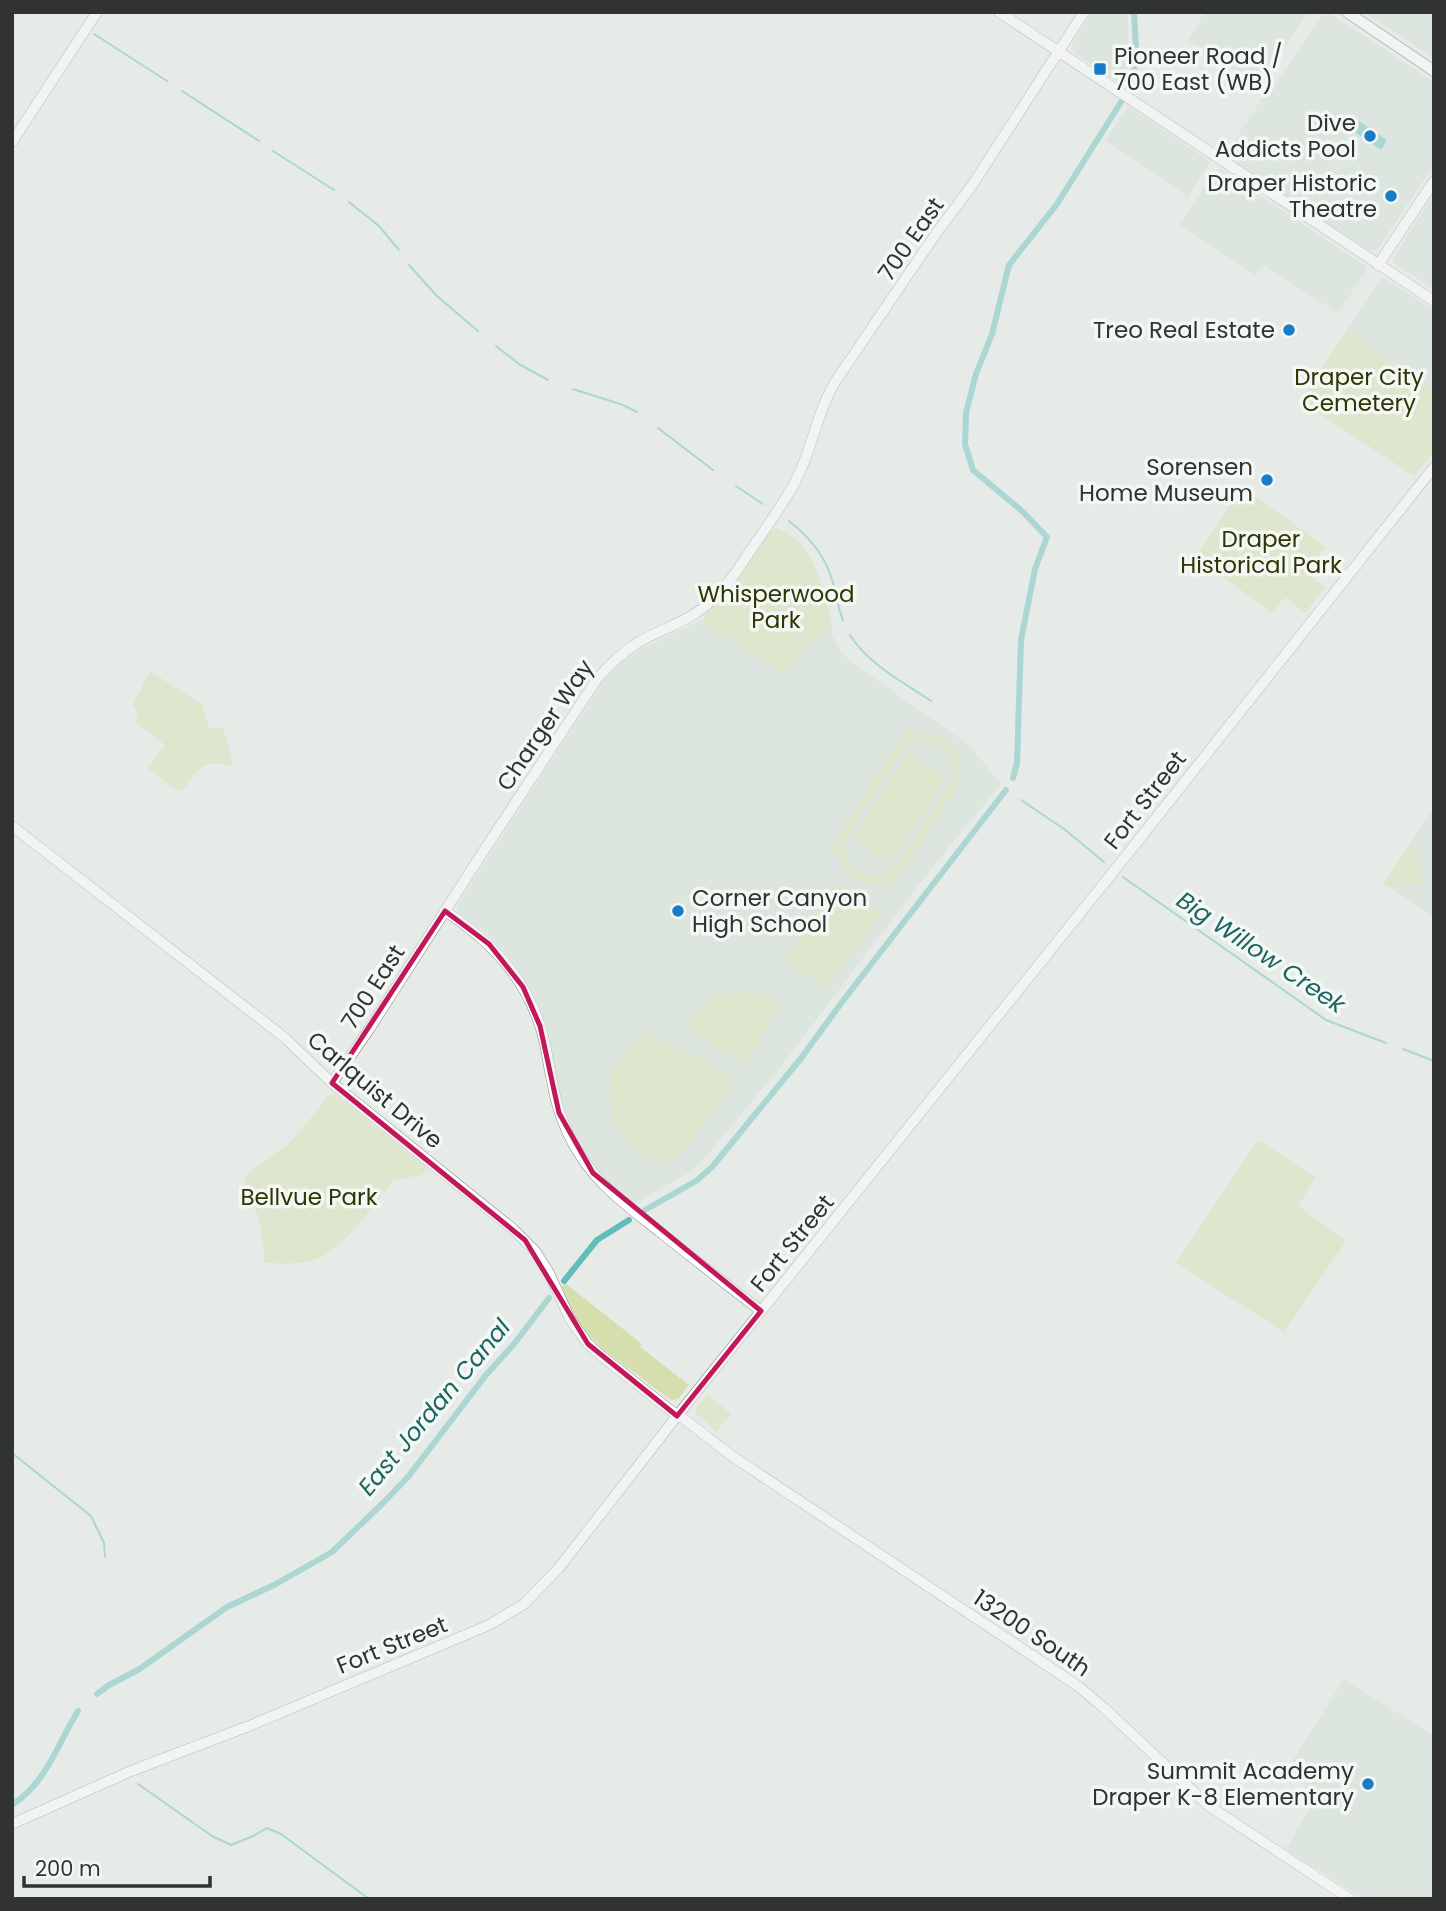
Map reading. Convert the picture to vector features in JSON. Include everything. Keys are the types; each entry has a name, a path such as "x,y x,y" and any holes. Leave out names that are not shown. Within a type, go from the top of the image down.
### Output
{"main road":[{"path":"1347,12 1434,71"}],"street":[{"path":"12,142 97,12"},
{"path":"999,12 1434,301"},
{"name":"700 East","path":"786,497 803,466 822,408 835,382 935,234 973,184 1084,12"},
{"path":"1378,265 1434,181"},
{"name":"Fort Street","path":"12,1824 131,1771 249,1726 457,1640 507,1616 530,1599 549,1579 1434,467"},
{"name":"Charger Way","path":"445,911 597,679 625,652 695,615 719,594 786,497"},
{"name":"Carlquist Drive","path":"12,826 285,1038 332,1083 525,1240 542,1262 570,1319 588,1343 677,1416"},
{"path":"445,911 474,930 489,944 523,987 540,1027 559,1113 572,1143 593,1173 619,1199 761,1311"},
{"name":"700 East","path":"332,1083 445,911"},
{"name":"13200 South","path":"677,1416 732,1457 1078,1686 1209,1805 1350,1899"}],"highlighted area":[{"path":"445,911 489,944 523,987 540,1026 559,1113 593,1173 761,1311 677,1416 588,1344 525,1240 332,1083"}],"shaded area":[{"path":"1092,12 1128,12 1128,68 1120,84 1072,49 1072,44"},
{"path":"1205,12 1308,12 1260,87 1188,40"},
{"path":"1364,12 1434,12 1434,58"},
{"path":"1324,13 1329,13 1434,82 1434,165 1377,250 1369,250 1328,225 1231,161 1227,155 1272,84 1277,82"},
{"path":"1128,106 1209,161 1188,197 1105,140"},
{"path":"1218,170 1222,170 1364,265 1364,274 1338,313 1263,265 1255,276 1179,225"},
{"path":"1434,194 1434,289 1394,263 1393,258"},
{"path":"1382,277 1434,310 1434,393 1347,329"},
{"name":"Corner Canyon High School","path":"703,619 719,638 723,634 783,673 783,680 807,644 830,631 850,661 969,745 1001,784 926,875 779,1069 708,1154 692,1171 634,1204 603,1177 575,1136 561,1100 546,1024 526,981 504,951 485,932 458,912 456,907 604,680 639,650"},
{"path":"1434,806 1434,917 1383,884"},
{"name":"Summit Academy Draper K-8 Elementary","path":"1344,1679 1434,1736 1434,1899 1364,1899 1286,1849 1318,1795 1285,1773"}],"green space":[{"name":"Draper City Cemetery","path":"1347,329 1434,393 1434,451 1414,476 1301,401"},
{"name":"Draper Historical Park","path":"1245,489 1326,547 1306,572 1325,588 1305,613 1285,597 1272,613 1199,559 1198,554 1239,491"},
{"name":"Whisperwood Park","path":"776,528 790,534 809,556 816,569 833,627 807,644 783,680 783,673 723,634 719,638 703,619 735,583 771,530"},
{"path":"150,671 202,705 210,729 223,727 232,766 214,764 202,768 182,792 148,768 165,745 135,721 138,712 133,705"},
{"path":"908,727 915,731 914,734 937,735 954,746 962,765 957,788 891,890 885,883 868,884 854,878 843,868 837,852 835,854 829,849","holes":["928,741 942,747 951,758 952,780 895,867 875,875 857,870 847,855 849,833 902,751 909,745"]},
{"path":"908,753 946,778 890,863 852,838"},
{"path":"1407,848 1418,850 1417,859 1423,882 1389,887 1383,884"},
{"path":"837,883 881,913 827,990 784,960"},
{"path":"740,991 762,995 781,1006 746,1061 740,1062 685,1026 695,1012 708,1001 723,994"},
{"path":"644,1034 694,1055 727,1075 730,1090 708,1122 671,1162 648,1155 630,1143 618,1127 611,1108 609,1088 614,1068 626,1050"},
{"name":"Bellvue Park","path":"332,1094 428,1168 422,1175 394,1180 358,1225 325,1254 301,1263 264,1263 260,1226 247,1190 245,1176 287,1145"},
{"path":"1258,1140 1316,1177 1298,1206 1346,1241 1284,1332 1176,1263"},
{"path":"565,1283 689,1385 678,1399 671,1400 601,1348 581,1326 562,1287"},
{"path":"707,1394 731,1414 716,1432 696,1413"}],"water":[{"name":"Dive Addicts Pool","path":"1359,121 1387,140 1381,150 1353,131"}],"waterway":[{"name":"East Jordan Canal","path":"1131,87 1136,48 1134,12"},
{"name":"Big Willow Creek","path":"94,34 167,81"},
{"name":"Big Willow Creek","path":"182,91 259,141"},
{"name":"East Jordan Canal","path":"1013,778 1017,763 1021,640 1035,569 1047,537 1022,511 973,470 965,444 966,413 976,374 992,334 1009,265 1057,204 1121,102"},
{"name":"Big Willow Creek","path":"273,151 334,190"},
{"name":"Big Willow Creek","path":"349,202 379,226 399,250"},
{"name":"Big Willow Creek","path":"409,265 437,296 478,331"},
{"name":"Big Willow Creek","path":"496,346 519,364 548,380"},
{"name":"Big Willow Creek","path":"573,389 637,412"},
{"name":"Big Willow Creek","path":"658,428 713,470"},
{"name":"Big Willow Creek","path":"736,486 763,504"},
{"name":"Big Willow Creek","path":"789,521 822,556 843,620"},
{"name":"Big Willow Creek","path":"850,635 876,664 931,701"},
{"name":"East Jordan Canal","path":"645,1210 696,1181 712,1167 802,1057 1006,790"},
{"name":"Big Willow Creek","path":"1021,800 1064,829 1104,862"},
{"name":"Big Willow Creek","path":"1123,877 1326,1020 1386,1043"},
{"name":"Big Willow Creek","path":"1403,1049 1434,1061"},
{"name":"East Jordan Canal","path":"564,1281 597,1240 629,1220"},
{"name":"East Jordan Canal","path":"97,1694 138,1670 227,1607 276,1584 332,1552 408,1477 549,1298"},
{"path":"12,1453 91,1516 104,1543 105,1557"},
{"name":"East Jordan Canal","path":"12,1805 24,1796 43,1774 78,1711"},
{"path":"138,1784 212,1836 231,1845 267,1828 281,1834 369,1899"}],"place":[{"name":"Pioneer Road / 700 East (WB)","path":"1100,69"},
{"name":"Dive Addicts Pool","path":"1370,136"},
{"name":"Draper Historic Theatre","path":"1391,196"},
{"name":"Treo Real Estate","path":"1289,330"},
{"name":"Sorensen Home Museum","path":"1267,480"},
{"name":"Corner Canyon High School","path":"678,911"},
{"name":"Summit Academy Draper K-8 Elementary","path":"1368,1784"}]}
